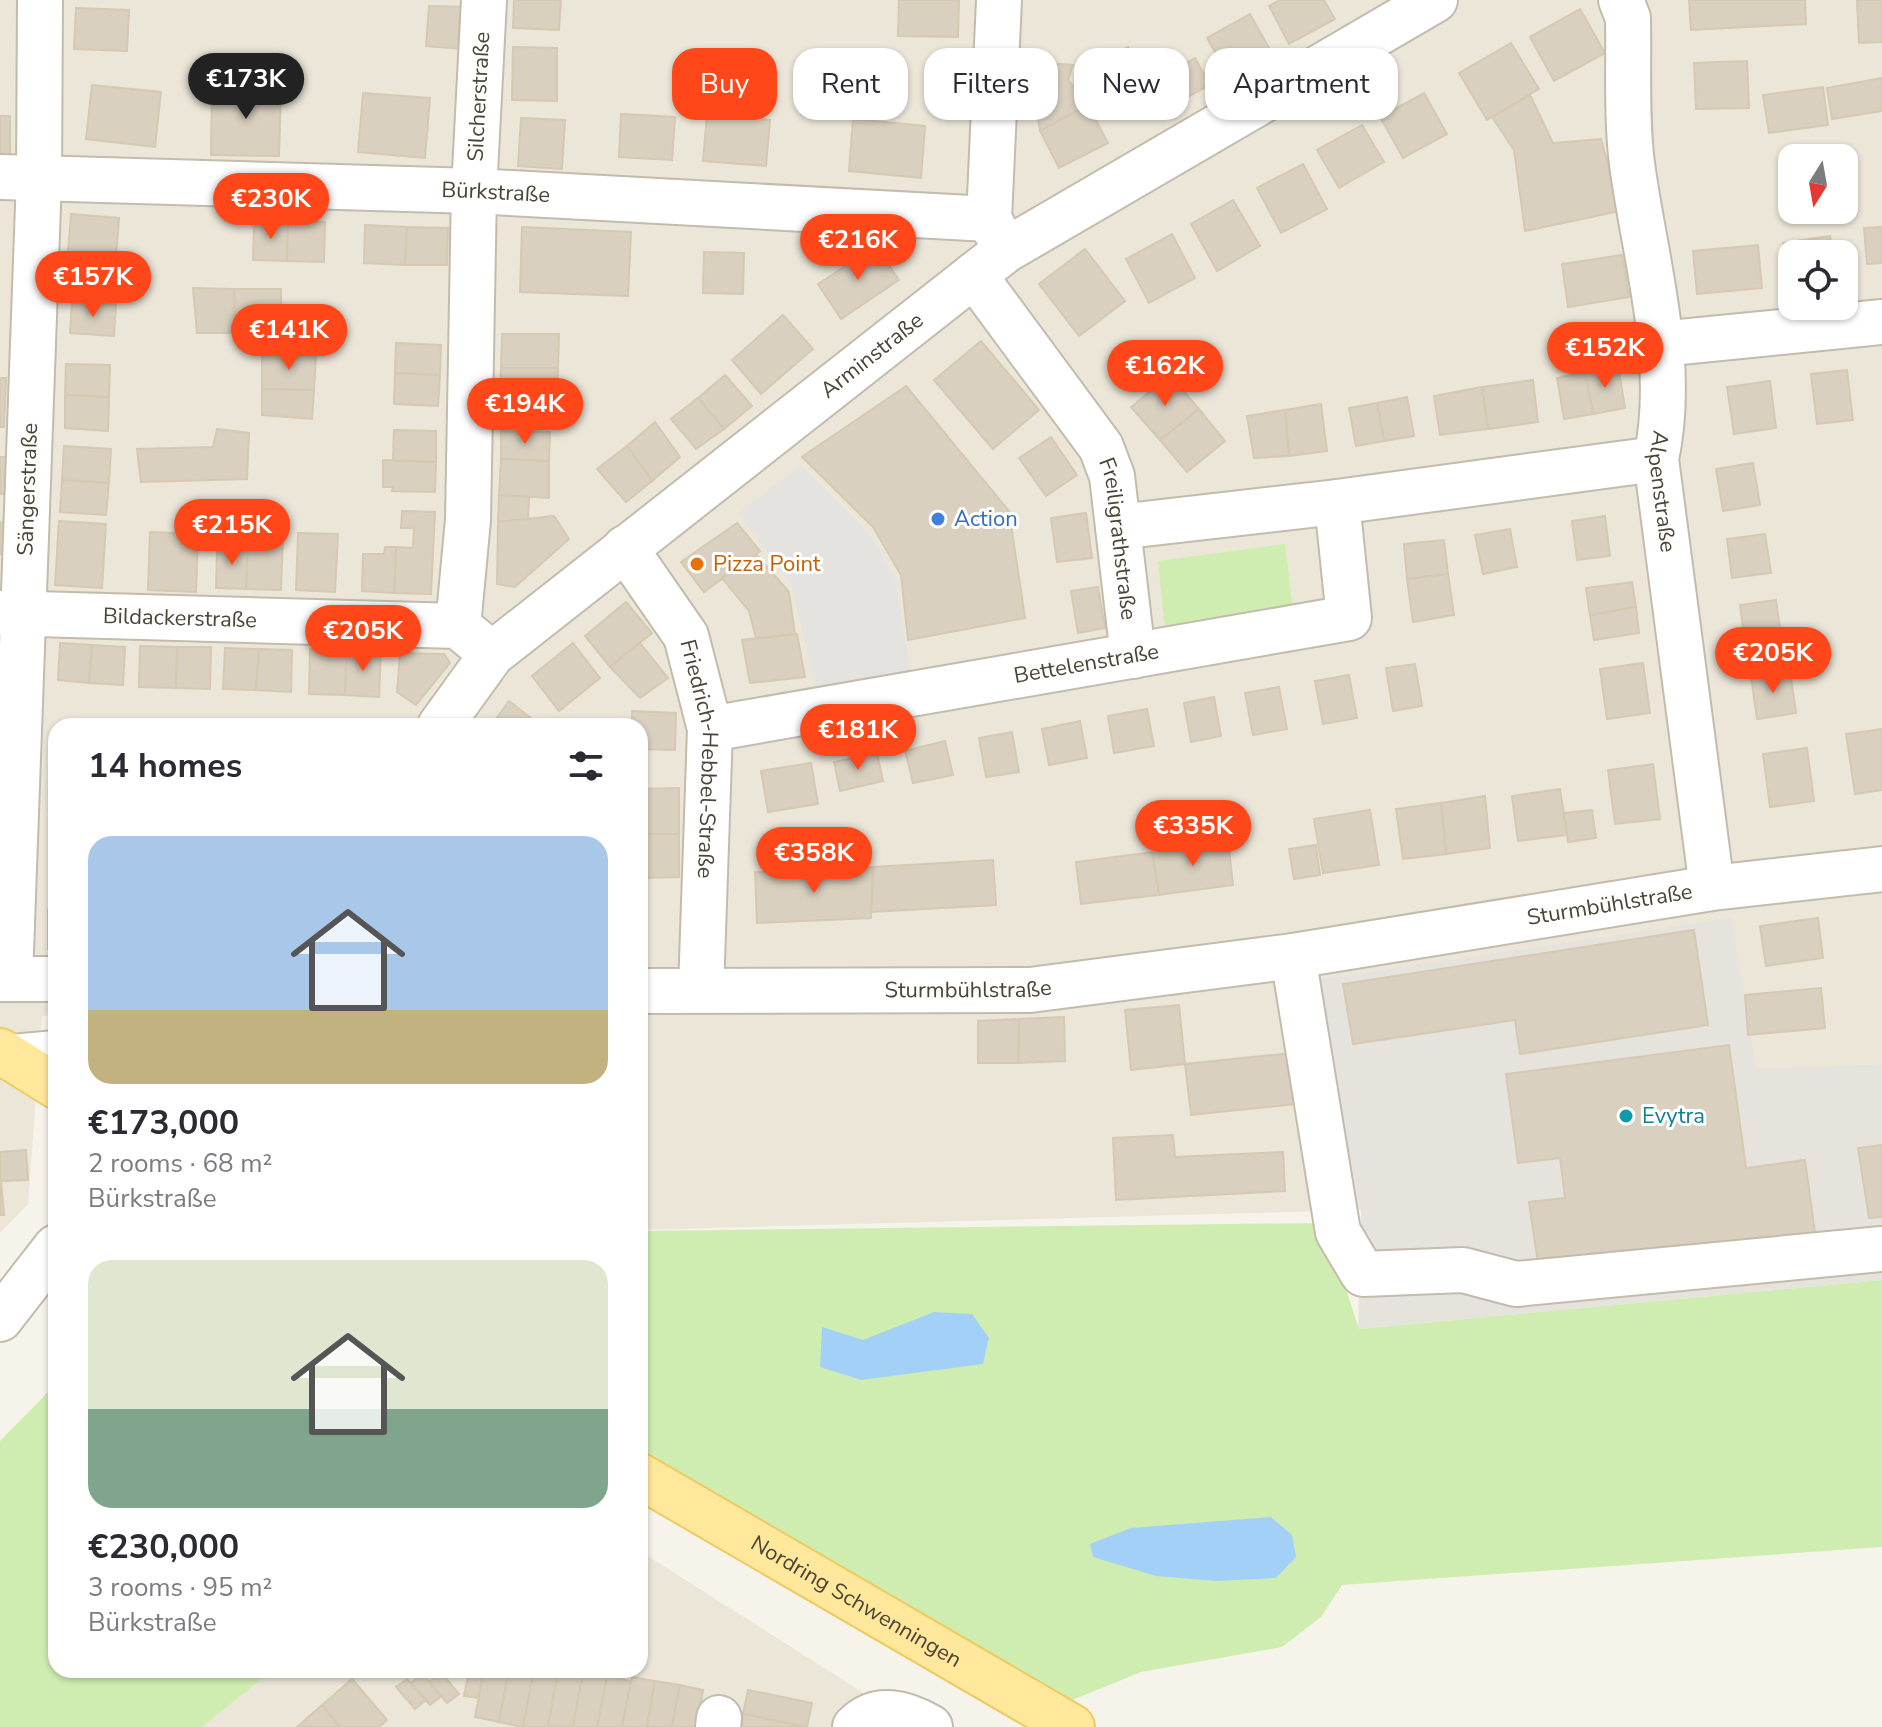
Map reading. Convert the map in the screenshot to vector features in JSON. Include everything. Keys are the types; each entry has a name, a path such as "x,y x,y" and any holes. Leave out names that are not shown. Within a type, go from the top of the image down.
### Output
{"main road":[{"path":"6,1054 48,1081"},
{"name":"Nordring Schwenningen","path":"648,1481 1072,1727"}],"street":[{"name":"Sängerstraße","path":"5,979 19,178 40,0"},
{"name":"Silcherstraße","path":"458,626 468,520 474,191 484,0"},
{"path":"990,248 999,0"},
{"name":"Arminstraße","path":"446,718 492,654 990,248 1435,0"},
{"name":"Alpenstraße","path":"1621,0 1628,18 1631,160 1660,344 1663,422 1656,459 1712,888"},
{"name":"Bürkstraße","path":"19,178 474,191 990,248"},
{"name":"Freiligrathstraße","path":"990,248 1101,447 1112,476 1133,656"},
{"path":"1660,344 1882,322"},
{"path":"1118,527 1337,502 1656,459"},
{"name":"Bettelenstraße","path":"710,729 1349,618 1337,502"},
{"name":"Friedrich-Hebbel-Straße","path":"625,548 686,636 710,729 701,990"},
{"name":"Bildackerstraße","path":"12,613 458,626"},
{"path":"458,626 492,654"},
{"name":"Sturmbühlstraße","path":"648,991 1030,990 1293,956 1712,888 1882,869"},
{"path":"1293,956 1338,1232 1363,1274 1463,1270 1516,1284 1882,1249"},
{"path":"5,979 48,979"},
{"path":"6,1054 48,1053"},
{"path":"24,1301 48,1260"},
{"path":"855,1727 869,1716 892,1711 930,1727"}],"shaded area":[{"path":"0,0 1882,0 1882,1064 1756,1070 1732,919 1315,980 1361,1210 648,1230 648,718 48,718 48,1016 42,1016 28,1204 0,1233"},
{"path":"801,465 867,531 895,577 911,674 816,689 791,584 738,513"},
{"path":"1732,918 1756,1069 1882,1064 1882,1280 1358,1329 1361,1210 1314,980"},
{"path":"648,1556 917,1727 202,1727 263,1678 648,1678"}],"green space":[{"path":"1285,544 1294,619 1166,639 1158,561"},
{"path":"1324,1223 1359,1329 1882,1280 1882,1547 1342,1585 1321,1617 1282,1647 1141,1672 1065,1703 648,1455 648,1231"},
{"path":"48,1392 48,1678 263,1678 202,1727 0,1727 0,1441"}],"water":[{"path":"934,1312 972,1314 989,1338 983,1364 861,1380 820,1367 822,1327 863,1340"},
{"path":"1271,1517 1292,1535 1296,1557 1276,1578 1217,1581 1156,1576 1093,1557 1090,1544 1131,1528"}],"building":[{"path":"514,0 561,0 559,30 513,28"},
{"path":"899,0 959,0 958,37 898,36"},
{"path":"1280,0 1324,0 1335,19 1289,44 1269,6"},
{"path":"1689,0 1805,0 1806,24 1691,30"},
{"path":"1857,0 1882,0 1882,42 1859,43"},
{"path":"429,6 466,7 463,49 426,46"},
{"path":"76,8 129,10 127,51 74,49"},
{"path":"1580,9 1605,53 1554,81 1530,37"},
{"path":"1250,14 1269,48 1213,48 1207,38"},
{"path":"1511,43 1539,89 1487,120 1459,73"},
{"path":"513,47 557,48 557,101 512,100"},
{"path":"1195,58 1205,76 1205,88 1189,96 1189,61"},
{"path":"1747,61 1749,108 1696,109 1694,63"},
{"path":"1058,64 1073,65 1068,80 1074,88 1074,113 1040,131 1038,120 1058,120"},
{"path":"1882,78 1882,111 1832,119 1827,88"},
{"path":"92,85 161,92 155,147 86,139"},
{"path":"212,87 281,88 279,156 211,155"},
{"path":"1823,87 1828,125 1769,133 1763,95"},
{"path":"363,93 430,98 425,158 358,152"},
{"path":"1424,93 1447,134 1403,158 1382,120 1398,120 1398,107"},
{"path":"1530,95 1553,143 1601,139 1620,211 1525,231 1514,150 1492,117"},
{"path":"1074,113 1074,120 1096,120 1108,143 1059,168 1040,131"},
{"path":"621,114 672,117 675,120 672,160 619,157"},
{"path":"0,116 10,116 10,155 0,155"},
{"path":"521,118 565,120 562,169 518,166"},
{"path":"707,120 770,120 766,166 703,161"},
{"path":"853,120 925,126 921,178 849,171"},
{"path":"1362,125 1384,162 1339,188 1317,150"},
{"path":"1303,164 1327,209 1281,233 1257,188"},
{"path":"1233,200 1260,246 1217,271 1191,224"},
{"path":"71,214 119,218 116,257 68,253"},
{"path":"254,221 288,221 287,261 253,260"},
{"path":"288,221 325,222 324,262 287,261"},
{"path":"365,225 407,227 405,265 364,263"},
{"path":"407,227 448,228 447,265 405,265"},
{"path":"522,227 631,232 628,296 520,292"},
{"path":"1882,227 1882,263 1867,264 1864,228"},
{"path":"1172,234 1195,278 1149,303 1126,259"},
{"path":"1830,236 1831,240 1803,240"},
{"path":"1758,245 1762,288 1697,294 1693,251"},
{"path":"876,246 899,280 841,319 818,284"},
{"path":"1085,249 1125,301 1079,336 1039,284"},
{"path":"704,252 744,253 743,294 703,293"},
{"path":"1622,255 1629,297 1568,307 1562,264"},
{"path":"74,278 118,281 116,305 72,302"},
{"path":"193,288 234,289 235,333 197,333"},
{"path":"234,289 281,289 281,334 235,333"},
{"path":"72,302 116,305 114,336 70,333"},
{"path":"783,315 813,349 761,394 732,360"},
{"path":"502,334 559,334 558,368 501,368"},
{"path":"981,341 1039,410 993,449 934,380"},
{"path":"396,343 441,345 440,375 395,373"},
{"path":"262,355 316,355 314,390 262,389"},
{"path":"66,364 110,365 109,397 65,395"},
{"path":"1618,366 1625,408 1593,414 1585,372"},
{"path":"501,368 558,368 557,402 500,400"},
{"path":"1847,370 1853,420 1817,424 1811,374"},
{"path":"1585,372 1593,414 1564,419 1557,378"},
{"path":"395,373 440,375 438,406 394,404"},
{"path":"725,375 752,406 724,429 698,398"},
{"path":"1170,375 1199,409 1160,440 1131,407"},
{"path":"0,378 6,378 4,427 0,427"},
{"path":"1533,380 1538,422 1488,429 1482,387"},
{"path":"1770,381 1776,428 1734,434 1727,387"},
{"name":"Action","path":"906,386 1009,511 1025,618 908,640 901,575 873,527 802,457"},
{"path":"1482,387 1488,429 1440,435 1434,396"},
{"path":"262,389 314,390 312,419 262,415"},
{"path":"65,395 109,397 108,431 65,428"},
{"path":"1407,397 1414,436 1384,441 1377,403"},
{"path":"698,398 724,429 696,449 671,419"},
{"path":"1377,403 1384,441 1356,446 1349,408"},
{"path":"1321,404 1327,451 1289,456 1285,410"},
{"path":"1199,409 1225,441 1187,472 1160,440"},
{"path":"1285,410 1289,456 1254,458 1247,416"},
{"path":"655,422 680,457 652,481 627,446"},
{"path":"217,429 249,433 247,479 141,482 137,449 213,447"},
{"path":"394,430 436,431 436,462 393,461"},
{"path":"501,431 550,432 549,461 501,459"},
{"path":"1051,437 1077,475 1046,496 1019,458"},
{"path":"64,446 111,449 109,483 62,480"},
{"path":"627,446 652,481 626,502 597,469"},
{"path":"0,457 9,457 8,494 0,494"},
{"path":"501,459 549,461 549,498 499,495"},
{"path":"383,460 436,462 435,492 392,491 393,487 383,487"},
{"path":"1753,463 1760,505 1723,511 1716,469"},
{"path":"62,480 109,483 106,515 60,512"},
{"path":"499,495 529,497 528,519 498,522"},
{"path":"402,511 435,512 431,594 394,593 396,547 413,548 414,528 401,528"},
{"path":"1086,513 1092,558 1057,562 1051,518"},
{"path":"554,516 569,539 515,587 497,584 498,522"},
{"path":"1605,516 1610,556 1577,560 1572,521"},
{"path":"59,521 106,524 102,588 55,585"},
{"path":"0,522 6,523 4,555 0,554"},
{"path":"737,523 760,551 704,592 681,562"},
{"path":"1510,529 1517,567 1483,574 1475,535"},
{"path":"150,532 198,534 196,592 148,590"},
{"path":"248,533 283,535 281,590 246,589"},
{"path":"298,533 338,534 335,592 296,590"},
{"path":"1765,534 1771,573 1732,578 1727,539"},
{"path":"1444,540 1448,574 1407,579 1404,544"},
{"path":"236,541 248,541 246,589 216,588 217,549 236,550"},
{"path":"385,547 396,547 394,593 362,591 363,554 384,554"},
{"path":"756,554 789,592 795,634 756,638 749,611 722,578"},
{"path":"1448,574 1454,615 1413,622 1407,579"},
{"path":"1632,582 1636,607 1590,615 1586,588"},
{"path":"1098,587 1105,628 1078,633 1071,591"},
{"path":"1776,600 1782,643 1746,648 1740,605"},
{"path":"626,602 652,633 610,667 585,636"},
{"path":"1636,607 1639,633 1594,640 1590,615"},
{"path":"797,634 805,677 750,683 742,640"},
{"path":"60,643 92,645 89,683 58,680"},
{"path":"573,643 600,678 559,711 532,676"},
{"path":"640,643 668,678 640,698 610,667"},
{"path":"92,645 125,647 123,685 89,683"},
{"path":"140,646 177,647 176,688 139,687"},
{"path":"177,647 211,647 210,689 176,688"},
{"path":"225,648 259,649 256,690 223,689"},
{"path":"259,649 292,650 291,692 256,690"},
{"path":"310,649 347,650 345,695 309,694"},
{"path":"347,650 381,651 379,697 345,695"},
{"path":"400,653 444,654 450,663 416,705 397,692"},
{"path":"1643,663 1650,713 1607,719 1600,669"},
{"path":"1415,664 1422,706 1393,711 1386,668"},
{"path":"1790,671 1796,713 1757,719 1751,676"},
{"path":"1349,675 1357,718 1323,724 1315,681"},
{"path":"1279,687 1287,729 1253,735 1245,693"},
{"path":"1214,697 1221,736 1191,742 1184,703"},
{"path":"509,701 531,718 497,718"},
{"path":"1147,709 1154,746 1114,753 1108,716"},
{"path":"632,711 676,713 675,750 648,749 648,718 632,718"},
{"path":"1080,721 1087,758 1049,765 1042,729"},
{"path":"1882,729 1882,790 1855,794 1846,734"},
{"path":"1012,732 1019,772 986,777 979,738"},
{"path":"945,741 953,775 913,783 905,751"},
{"path":"1807,748 1814,801 1770,807 1763,754"},
{"path":"877,753 883,781 840,791 834,762"},
{"path":"811,763 818,804 768,812 761,771"},
{"path":"1653,764 1660,819 1615,824 1608,770"},
{"path":"679,788 679,834 648,834 648,789"},
{"path":"1560,789 1567,835 1518,841 1512,796"},
{"path":"1485,796 1490,848 1446,854 1441,803"},
{"path":"1441,803 1446,854 1403,859 1396,809"},
{"path":"1370,810 1379,865 1323,873 1314,819"},
{"path":"1592,810 1596,838 1568,842 1564,813"},
{"path":"648,834 679,834 679,877 648,878"},
{"path":"1228,840 1233,885 1159,895 1152,852"},
{"path":"1316,845 1320,875 1294,879 1289,849"},
{"path":"1152,852 1159,895 1081,904 1076,862"},
{"path":"993,860 996,905 871,912 873,867"},
{"path":"873,867 871,918 757,923 755,872"},
{"path":"1818,918 1823,958 1766,966 1760,926"},
{"path":"1694,930 1708,1025 1520,1054 1515,1020 1353,1044 1343,984"},
{"path":"1821,988 1825,1028 1748,1035 1745,995"},
{"path":"1179,1005 1185,1064 1131,1070 1125,1010"},
{"path":"1064,1017 1065,1061 1018,1063 1019,1019"},
{"path":"1019,1019 1018,1063 978,1063 978,1021"},
{"name":"Evytra","path":"1729,1045 1746,1168 1805,1160 1815,1233 1539,1270 1529,1202 1565,1198 1560,1158 1518,1163 1506,1074"},
{"path":"1291,1053 1296,1104 1191,1115 1185,1064"},
{"path":"1173,1135 1175,1157 1283,1152 1285,1191 1116,1200 1113,1138"},
{"path":"1882,1145 1882,1217 1869,1218 1858,1148"},
{"path":"26,1150 28,1180 1,1181 4,1215 0,1215 0,1152"},
{"path":"416,1678 426,1678 441,1696 430,1705 411,1683"},
{"path":"434,1678 446,1678 459,1694 447,1703 429,1682"},
{"path":"467,1678 482,1678 478,1698 464,1696"},
{"path":"482,1678 507,1678 499,1722 475,1717"},
{"path":"507,1678 532,1678 523,1727 499,1722"},
{"path":"532,1678 557,1678 548,1727 523,1727"},
{"path":"557,1678 582,1678 573,1727 548,1726"},
{"path":"582,1678 607,1678 597,1727 573,1727"},
{"path":"607,1678 631,1681 622,1727 597,1727"},
{"path":"632,1678 655,1681 647,1727 622,1727"},
{"path":"352,1679 387,1720 379,1727 340,1727 322,1705"},
{"path":"407,1679 426,1700 415,1709 396,1687"},
{"path":"655,1681 680,1685 672,1727 647,1727"},
{"path":"680,1685 703,1690 697,1727 672,1727"},
{"path":"748,1690 812,1703 807,1727 743,1714"},
{"path":"322,1705 340,1727 297,1727"},
{"path":"743,1714 807,1727 741,1727"}],"place":[{"name":"Action","path":"938,519"},
{"name":"Pizza Point","path":"697,564"},
{"name":"Evytra","path":"1626,1116"}]}
